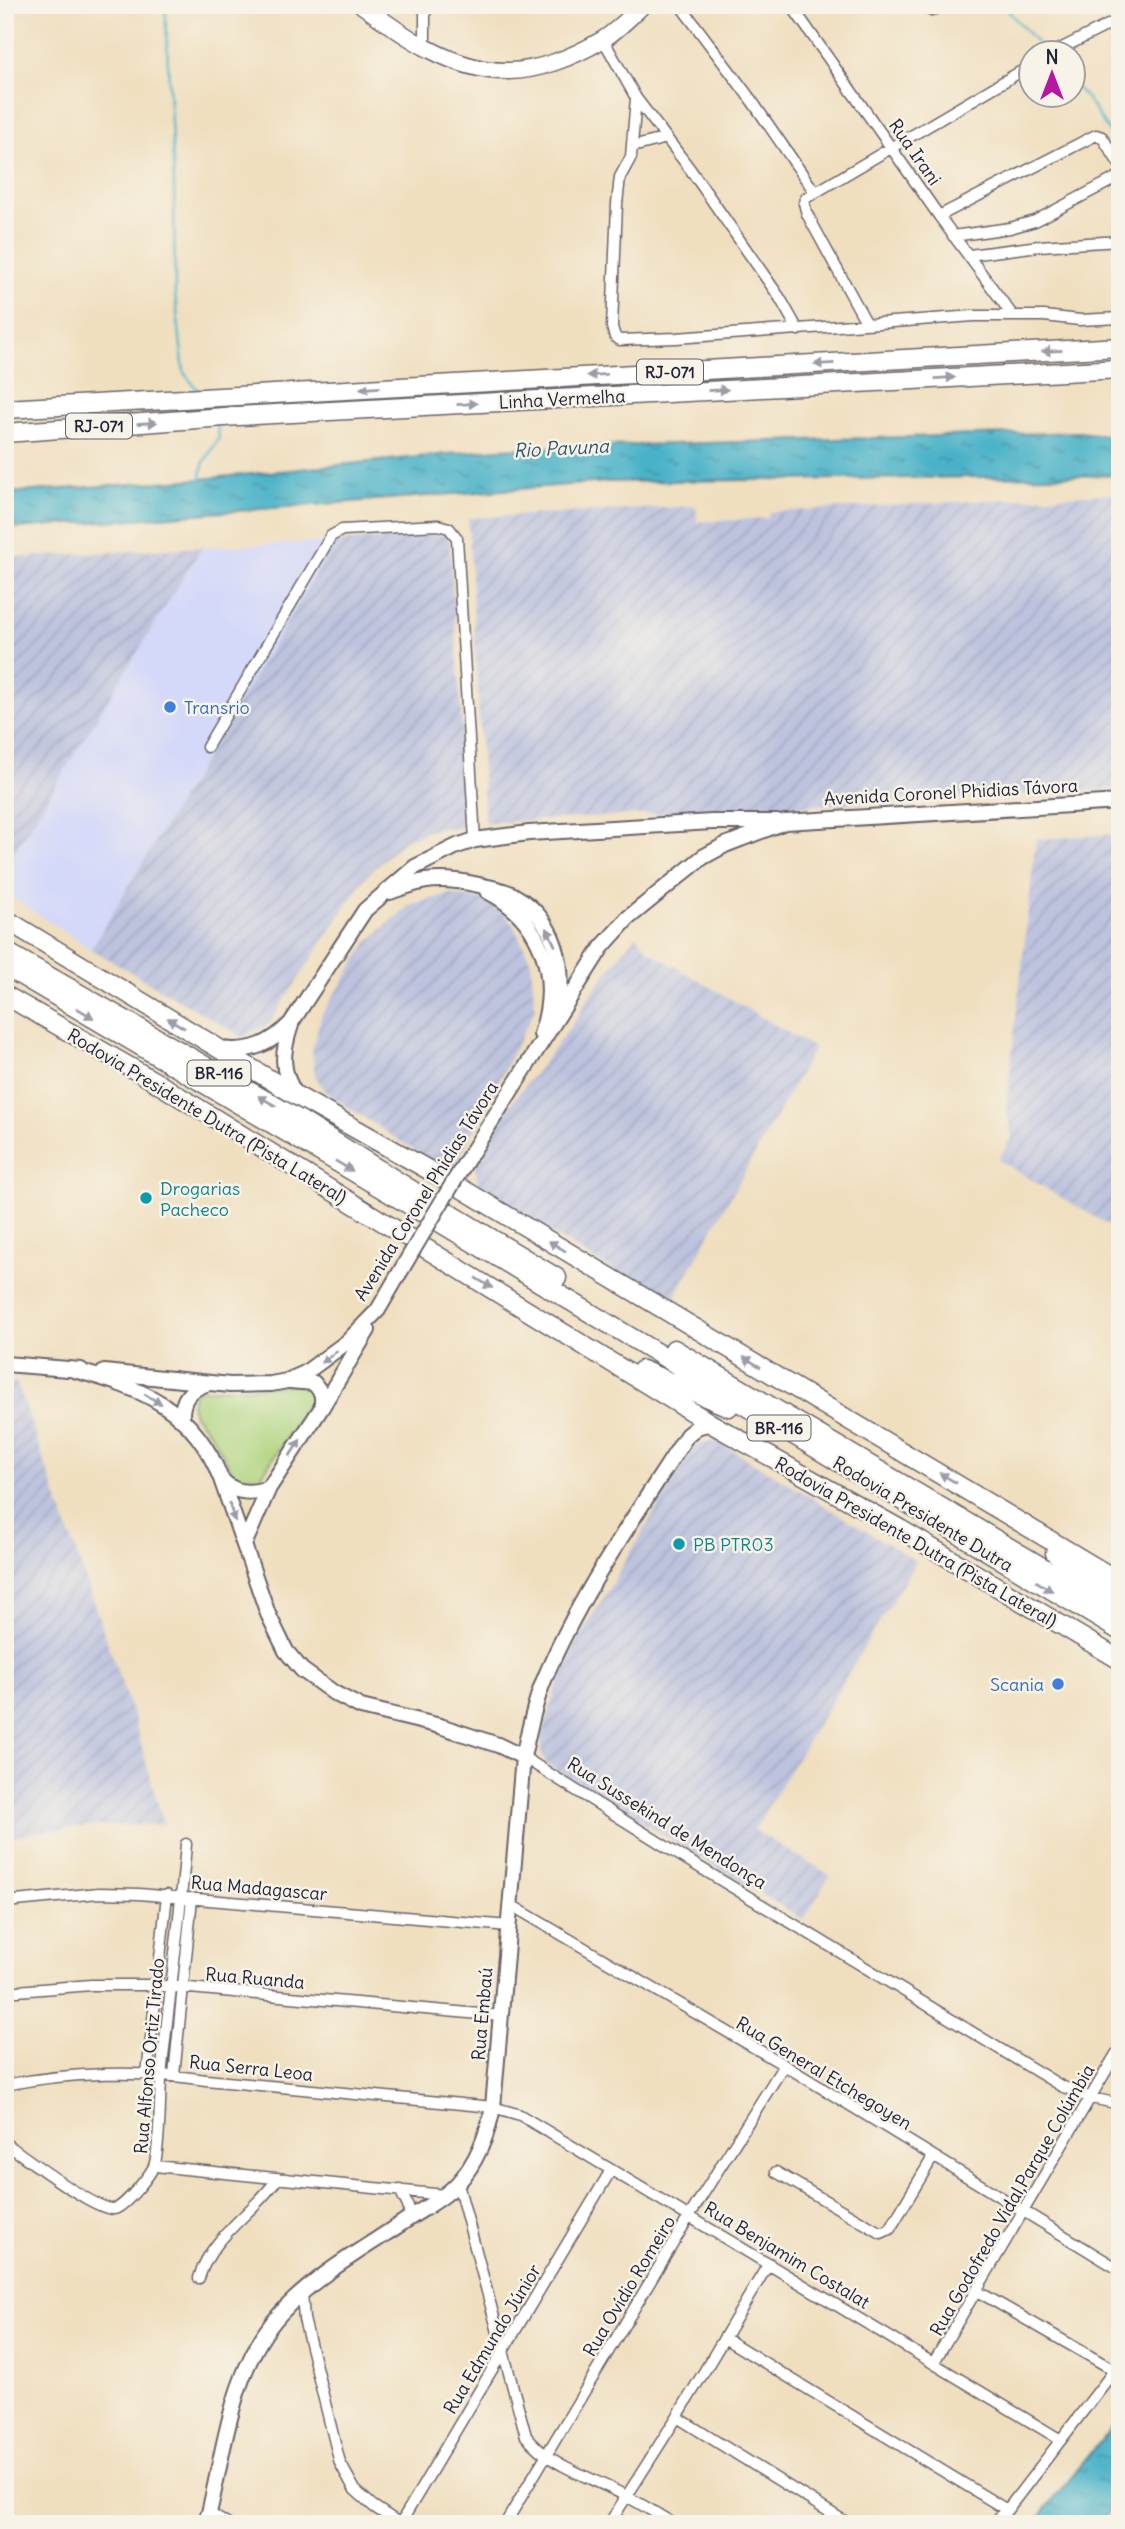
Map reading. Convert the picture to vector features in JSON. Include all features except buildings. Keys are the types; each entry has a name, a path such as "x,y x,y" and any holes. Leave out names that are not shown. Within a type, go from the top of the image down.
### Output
{"highway":[{"name":"Linha Vermelha","path":"41,407 1120,348"},
{"name":"Linha Vermelha","path":"5,433 227,417 1120,369"},
{"path":"5,409 41,407"},
{"path":"5,415 41,407"},
{"name":"BR-116","path":"5,919 441,1180 298,1119"},
{"name":"BR-116","path":"5,951 298,1119 426,1207 5,966"},
{"name":"Rodovia Presidente Dutra (Pista Lateral)","path":"5,995 154,1081 415,1247 587,1346 710,1423 900,1529 1120,1660"},
{"name":"BR-116","path":"458,1188 1120,1582"},
{"name":"Rodovia Presidente Dutra","path":"1120,1613 442,1217 784,1431 1120,1631"},
{"path":"587,1346 784,1431"},
{"path":"1007,1513 1120,1606"}],"main road":[{"path":"362,5 401,34 425,46 478,68 507,72 554,61 603,39 643,5"},
{"path":"5,1003 66,1030"}],"street":[{"path":"425,5 425,46"},
{"path":"680,5 752,101 814,191"},
{"name":"Rua Irani","path":"791,5 953,236 1013,316"},
{"path":"921,5 932,11 944,5"},
{"path":"1083,38 1120,19 1112,5"},
{"path":"603,39 636,98 780,298 798,330"},
{"path":"867,324 807,214 804,203 806,198 1016,75"},
{"path":"636,98 632,147 628,165 621,177 617,204 612,327 615,337 620,340 1013,316 1080,320 1120,318"},
{"path":"939,216 1098,135 1120,165"},
{"path":"632,147 667,138"},
{"path":"953,236 1010,229 1035,221 1120,176"},
{"path":"969,255 1039,246 1120,241"},
{"path":"207,747 331,536 342,530 438,526 449,528 457,538 475,840"},
{"name":"Avenida Coronel Phidias Távora","path":"219,1049 243,1050 276,1038 291,1023 354,925 379,896 424,862 475,840 528,832 712,822 785,822 1120,802"},
{"name":"Avenida Coronel Phidias Távora","path":"5,1364 252,1385 287,1381 306,1373 334,1354 378,1310 465,1163 602,947 628,918 703,857 724,845 785,822"},
{"path":"379,896 428,881 453,880 502,890 516,896 536,912 548,929 557,950 561,982 551,1027"},
{"path":"468,883 491,893 514,909 528,924 541,945 550,990 546,1017 533,1055"},
{"name":"Avenida Coronel Phidias Távora","path":"291,1023 283,1063 286,1078 297,1096"},
{"path":"244,1545 269,1488 322,1407 378,1310"},
{"name":"Rua Sussekind de Mendonça","path":"74,1370 122,1383 164,1405 202,1441 214,1460 268,1615 286,1651 315,1681 361,1707 440,1726 498,1745 523,1757 1061,2086 1091,2098 1120,2104"},
{"path":"287,1381 314,1383 323,1394 322,1407"},
{"path":"182,1420 182,1407 186,1397 195,1388 211,1382"},
{"path":"680,1404 686,1417 687,1435"},
{"path":"687,1435 697,1427 710,1423"},
{"name":"Rua Embaú","path":"207,2518 241,2381 265,2333 302,2293 458,2184 481,2146 493,2107 523,1757 537,1702 556,1654 602,1571 687,1435"},
{"path":"221,1479 237,1490 252,1492 269,1488"},
{"name":"Rua Alfonso Ortiz Tirado","path":"174,2075 187,1897 186,1844"},
{"name":"Rua Madagascar","path":"5,1902 99,1893 167,1895 509,1926"},
{"name":"Rua Alfonso Ortiz Tirado","path":"147,2074 167,1895"},
{"name":"Rua Alfonso Ortiz Tirado","path":"5,2143 64,2184 110,2209 119,2208 129,2200 155,2166 170,1986 187,1897"},
{"name":"Rua General Etchegoyen","path":"511,1905 783,2065 1024,2213 1118,2266"},
{"name":"Rua Ruanda","path":"5,1992 91,1985 156,1985 502,2016"},
{"name":"Rua Godofredo Vidal,Parque Colúmbia","path":"934,2362 1116,2054"},
{"name":"Rua Ovídio Romeiro","path":"505,2524 783,2065"},
{"name":"Rua Serra Leoa","path":"5,2085 65,2077 174,2075 493,2107"},
{"name":"Rua Benjamim Costalat","path":"493,2107 520,2115 1061,2440"},
{"path":"776,2172 881,2233 890,2229 933,2157"},
{"path":"155,2166 444,2195"},
{"name":"Rua Edmundo Júnior","path":"400,2524 611,2170"},
{"path":"199,2278 203,2265 219,2242 253,2210 278,2178"},
{"path":"458,2184 523,2428 534,2446 674,2524"},
{"path":"400,2190 408,2206 410,2218"},
{"path":"608,2524 677,2417 769,2263"},
{"path":"977,2291 1117,2366 1007,2511 992,2524"},
{"path":"302,2293 304,2319 340,2463 355,2490 400,2524"},
{"path":"288,2307 304,2319"},
{"path":"724,2338 1007,2511"},
{"path":"677,2417 849,2524"},
{"path":"207,2518 227,2524"}],"shaded area":[{"path":"1120,493 1120,789 485,823 468,518 696,506 697,522 769,518 769,512"},
{"path":"449,534 469,828 437,828 403,841 365,877 269,1024 243,1037 91,949 335,542"},
{"name":"Transrio","path":"335,542 91,949 5,893 5,867 202,547"},
{"path":"202,547 5,867 5,558"},
{"path":"1120,834 1120,1232 998,1160 1012,1138 1006,1108 1036,839"},
{"path":"450,894 485,900 502,911 512,923 531,961 535,1009 451,1174 328,1094 315,1076 312,1048 322,1014 369,941 410,905"},
{"path":"636,935 649,951 814,1048 670,1305 479,1190 475,1164 508,1108 578,1017 587,999"},
{"path":"5,1382 17,1383 133,1716 164,1825 93,1826 41,1831 5,1839"},
{"path":"716,1440 916,1561 754,1830 830,1875 804,1920 555,1770 546,1763 541,1753 541,1741 554,1694 575,1645 693,1448 697,1444"}],"green space":[{"path":"308,1384 315,1394 258,1481 243,1481 233,1473 214,1438 194,1415 191,1404 196,1390"}],"water":[{"name":"Rio Pavuna","path":"1079,432 1106,435 1120,433 1120,475 606,482 5,529 5,493 201,479 498,449"},
{"path":"1120,2417 1120,2499 1099,2524 1034,2524"}],"waterway":[{"path":"165,5 174,182 175,294 184,373 199,391"},
{"path":"1003,5 1032,38"},
{"path":"1086,98 1120,148"},
{"path":"200,482 203,464 219,438 217,424"}],"place":[{"name":"Transrio","path":"170,707"},
{"name":"Drogarias Pacheco","path":"146,1198"},
{"name":"PB PTR03","path":"679,1544"},
{"name":"Scania","path":"1058,1684"}]}
